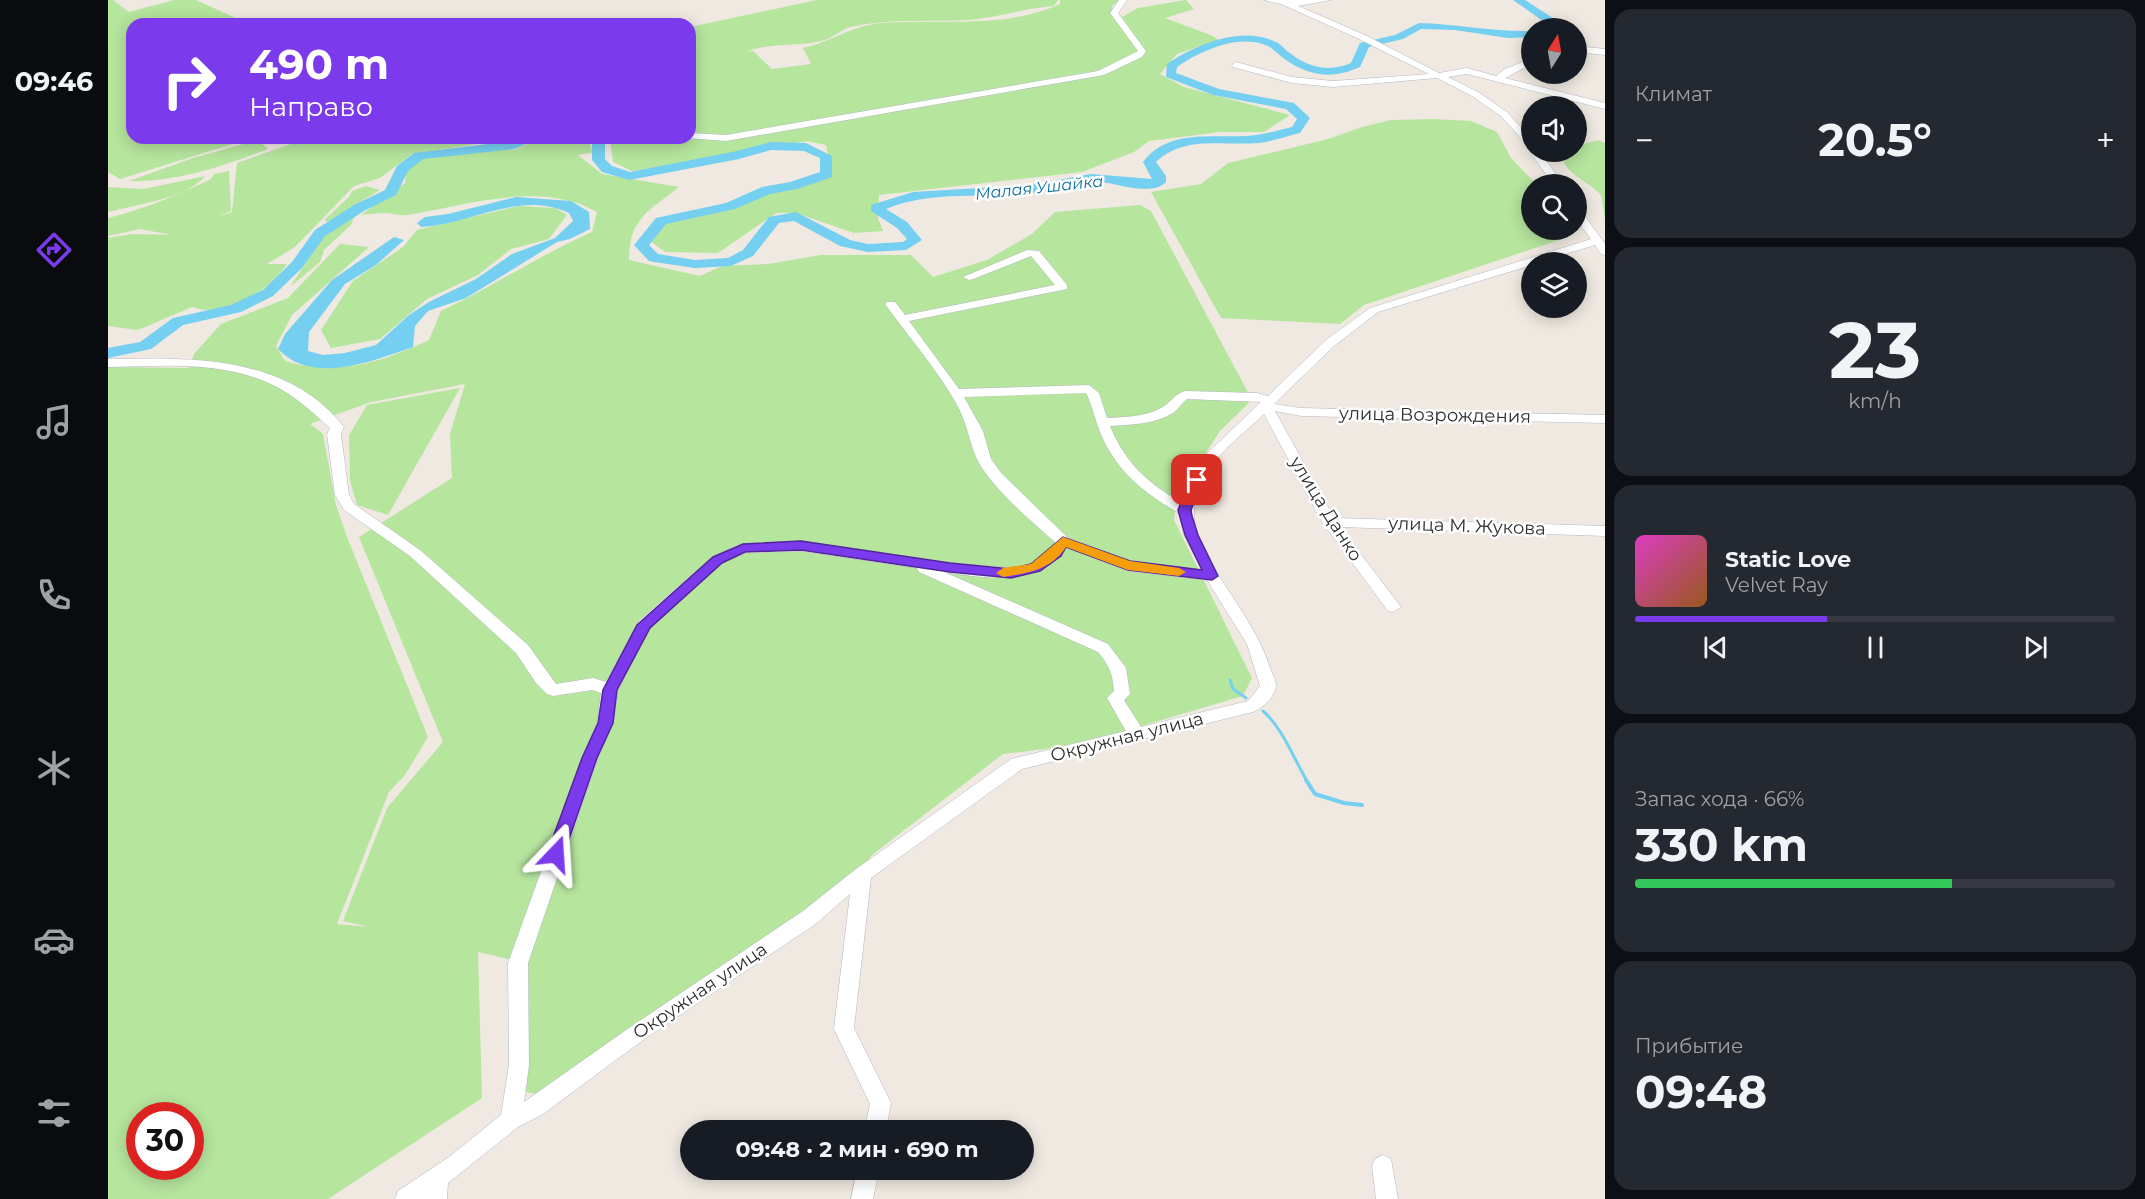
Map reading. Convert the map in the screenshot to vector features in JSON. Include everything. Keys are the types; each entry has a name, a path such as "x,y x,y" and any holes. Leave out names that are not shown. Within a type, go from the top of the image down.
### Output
{"street":[{"path":"696,136 726,138 1044,85 1101,73 1139,55 1142,51 1114,13 1123,0"},
{"path":"1268,0 1284,3 1362,37 1440,75 1504,114 1521,134"},
{"path":"1284,3 1328,0"},
{"path":"1587,50 1605,52"},
{"path":"1236,65 1292,80 1323,84 1467,71 1605,106"},
{"path":"1499,78 1521,67"},
{"path":"955,393 1084,388 1094,393 1102,422 1130,473 1155,495 1185,510 1204,464 1330,343 1374,310 1601,247 1587,227"},
{"path":"901,319 1063,287 1035,253 1031,252 969,277"},
{"path":"891,304 970,417 984,459 990,468 1042,523 1063,541 1128,566 1212,576"},
{"path":"108,363 187,361 230,366 257,371 296,392 337,427 334,434 342,495 349,507 415,553 522,650 542,679 553,690 593,684 610,690"},
{"name":"улица Возрождения","path":"1102,422 1152,416 1169,410 1180,396 1185,394 1267,403 1301,412 1605,419"},
{"name":"улица Данко","path":"1267,403 1329,522 1393,607"},
{"name":"Окружная улица","path":"406,1199 438,1177 511,1119 536,1107 636,1034 810,916 862,874 1017,764 1253,706 1265,694 1268,686 1255,644 1212,576 1191,535 1185,510"},
{"name":"улица М. Жукова","path":"1329,522 1605,531"},
{"path":"511,1119 519,1065 518,963 590,758 605,723 610,690 644,625 668,601 727,554 743,548 801,546 1011,573 1035,568 1056,552 1063,541"},
{"path":"899,560 1103,648 1115,659 1122,677 1122,694 1115,699 1136,734"},
{"path":"862,874 844,1029 880,1103 877,1120"},
{"path":"1383,1166 1387,1199"},
{"path":"436,1199 438,1177"},
{"path":"862,1199 866,1180"}],"green space":[{"path":"108,0 113,0 129,12 174,0 196,0 236,18 126,18 126,144 233,144 120,179 108,172"},
{"path":"817,0 1058,0 1054,6 980,19 865,24 846,28 821,41 764,47 745,52 753,51 772,69 811,64 803,48 871,24 995,20 1039,12 1060,4 1060,0 1119,0 1111,7 1122,17 1138,8 1186,0 1194,9 1165,18 1218,40 1177,54 1160,74 1184,87 1290,115 1264,132 1220,132 1149,141 1134,152 1082,172 879,195 878,218 883,231 854,233 796,213 776,213 718,253 665,252 649,240 662,224 763,192 831,175 826,145 807,141 701,161 632,171 613,162 611,144 696,144 696,26"},
{"path":"1391,120 1471,121 1497,132 1511,158 1526,174 1521,174 1521,240 1559,240 1364,305 1340,324 1221,318 1151,192 1201,184 1228,163 1328,139"},
{"path":"1598,140 1605,143 1605,219 1601,195 1587,183 1587,174 1574,174 1564,162 1587,162 1587,143"},
{"path":"244,144 262,144 268,149 183,176 129,181 193,158"},
{"path":"291,144 476,144 412,154 380,178 354,186 295,247 267,264 287,264 269,284 245,300 218,309 205,310 192,307 138,330 108,326 108,238 132,234 172,235 140,229 108,236 108,218 161,201 211,179 214,174 229,171 231,211 217,217 232,212 237,163"},
{"path":"528,144 590,144 593,153 578,155 602,174 679,187 650,210 637,225 630,246 629,260 700,276 722,266 768,264 821,255 911,255 933,277 987,260 1032,234 1055,212 1140,205 1151,211 1252,400 1220,431 1177,497 1174,520 1252,678 1243,696 1077,745 1003,754 872,855 861,871 537,1094 526,1092 526,970 512,960 478,952 482,1098 328,1199 108,1199 108,367 189,368 194,354 221,324 288,298 340,244 369,247 292,315 276,346 285,361 304,365 341,367 376,361 429,340 441,311 592,232 597,212 575,203 528,196 479,201 407,215 384,213 361,215 405,183 406,169 422,158 488,148 515,150","holes":["465,384 450,434 452,478 359,537 443,742 387,808 343,921 369,927 337,924 389,792 405,775 428,737 347,537 336,505 323,434 310,424 371,402"]},
{"path":"205,176 197,184 174,195 108,212 108,187 144,189"},
{"path":"366,186 380,190 327,222 324,220 349,197 352,191"},
{"path":"519,206 555,208 567,215 549,239 511,249 478,275 427,299 380,339 331,348 321,330 353,281 403,247 417,230"},
{"path":"351,217 354,218 350,226 324,250 320,262 290,287 325,234"},
{"path":"460,388 388,515 357,505 350,481 349,435 367,405"}],"water":[{"path":"516,197 571,201 589,212 590,229 570,239 557,242 466,298 428,311 415,326 413,347 361,364 325,368 308,366 292,360 278,349 285,334 332,280 394,237 404,240 376,265 345,284 309,332 308,351 323,355 345,353 376,345 409,315 429,302 476,279 512,254 555,238 573,221 569,213 550,207 532,205 495,210 440,225 421,227 417,223 425,217 448,214"}],"waterway":[{"name":"Малая Ушайка","path":"1518,0 1546,18"},
{"name":"Малая Ушайка","path":"600,144 598,160 607,169 629,176 739,155 771,146 806,147 826,156 827,174 792,186 767,190 730,206 661,221 641,245 654,258 695,264 731,262 748,253 774,220 796,216 845,243 868,248 906,246 915,240 902,225 876,208 894,201 932,193 1012,191 1091,178 1150,184 1159,182 1159,176 1149,162 1172,145 1200,140 1245,140 1273,137 1296,130 1304,118 1290,106 1217,92 1170,75 1171,66 1205,47 1233,40 1260,40 1273,45 1309,69 1327,73 1346,70 1356,65 1364,45 1399,37 1419,26 1455,27 1508,35 1521,34"},
{"name":"Малая Ушайка","path":"108,353 145,346 178,321 236,309 268,293 297,265 320,233 359,208 391,192 402,169 419,156 518,144"},
{"path":"1230,680 1233,689 1246,698"},
{"path":"1263,711 1282,734 1307,781"},
{"path":"1306,780 1315,794 1344,803 1362,805"}],"slow traffic":[{"path":"1003,573 1035,568 1056,552 1063,541 1128,566 1179,572"}],"route":[{"path":"556,854 605,723 610,690 644,625 660,608 727,554 743,548 801,546 950,568 1011,573 1035,568 1056,552 1063,541 1128,566 1212,576 1191,535 1185,516 1189,496 1197,480"}]}
